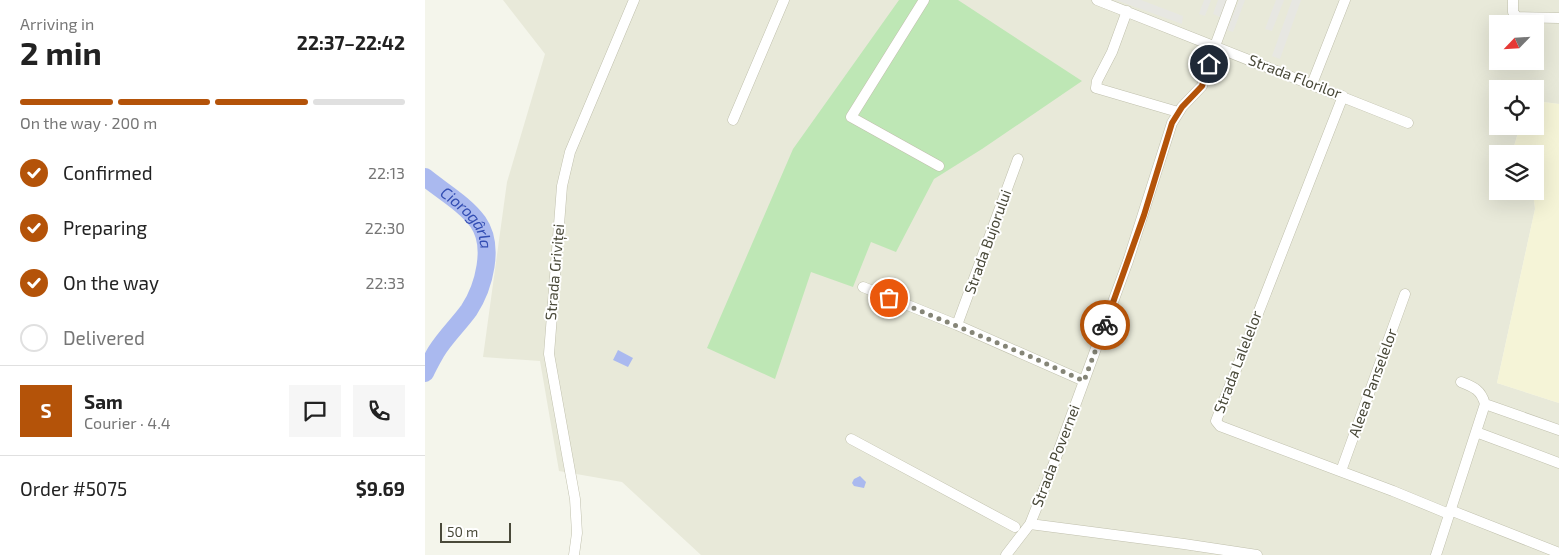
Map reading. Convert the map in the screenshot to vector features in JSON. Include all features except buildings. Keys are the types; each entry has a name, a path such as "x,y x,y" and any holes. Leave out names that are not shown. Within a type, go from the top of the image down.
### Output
{"street":[{"name":"Strada Griviței","path":"574,555 577,533 575,499 549,354 562,186 570,152 634,0"},
{"path":"733,120 784,0"},
{"path":"924,0 851,117 939,166"},
{"name":"Strada Florilor","path":"1097,0 1408,123"},
{"name":"Strada Povernei","path":"1006,555 1030,524 1141,224 1172,123 1178,112 1202,86 1232,0"},
{"path":"1312,84 1345,0"},
{"path":"1513,0 1513,12 1517,17 1559,18"},
{"path":"1127,11 1112,52 1097,80 1096,88 1178,112"},
{"name":"Strada Lalelelor","path":"1343,96 1216,421 1220,426 1559,553"},
{"name":"Strada Bujorului","path":"957,325 1018,159"},
{"path":"863,287 957,325 1084,381"},
{"name":"Aleea Panselelor","path":"1341,472 1405,294"},
{"path":"1436,555 1485,404 1479,390 1461,382"},
{"path":"1485,404 1559,430"},
{"path":"1476,432 1559,463"},
{"path":"851,439 1015,527"},
{"path":"1030,524 1257,555"}],"shaded area":[{"path":"503,0 1559,0 1559,104 1544,102 1544,80 1489,80 1489,135 1517,135 1514,145 1489,145 1489,200 1534,200 1535,209 1497,383 1559,403 1559,555 701,555 622,482 559,471 540,361 483,357 507,182 545,54"},
{"path":"1116,0 1141,0 1183,16 1182,24"},
{"path":"1204,0 1211,0 1205,16 1199,14"},
{"path":"1218,0 1227,0 1220,17 1213,14"},
{"path":"1239,0 1245,0 1233,32 1227,30"},
{"path":"1276,0 1284,0 1272,31 1265,29"},
{"path":"1292,0 1301,0 1280,59 1272,56"},
{"path":"1544,102 1559,104 1559,403 1497,383 1535,209 1534,200 1544,200 1544,145 1514,145 1517,135 1544,135"}],"green space":[{"path":"899,0 958,0 1082,81 934,179 896,252 871,242 853,287 811,272 775,379 707,348 793,149"}],"water":[{"path":"618,350 633,358 628,367 613,360"},
{"path":"860,476 866,482 864,488 854,486 852,483 854,479"}],"waterway":[{"name":"Ciorogârla","path":"425,177 473,215 483,232 487,254 483,278 474,301 440,346 425,373"}],"way so far":[{"path":"889,298 957,325 1084,381 1105,325"}],"route":[{"path":"1105,325 1144,215 1172,123 1182,107 1202,86 1209,64"}]}
